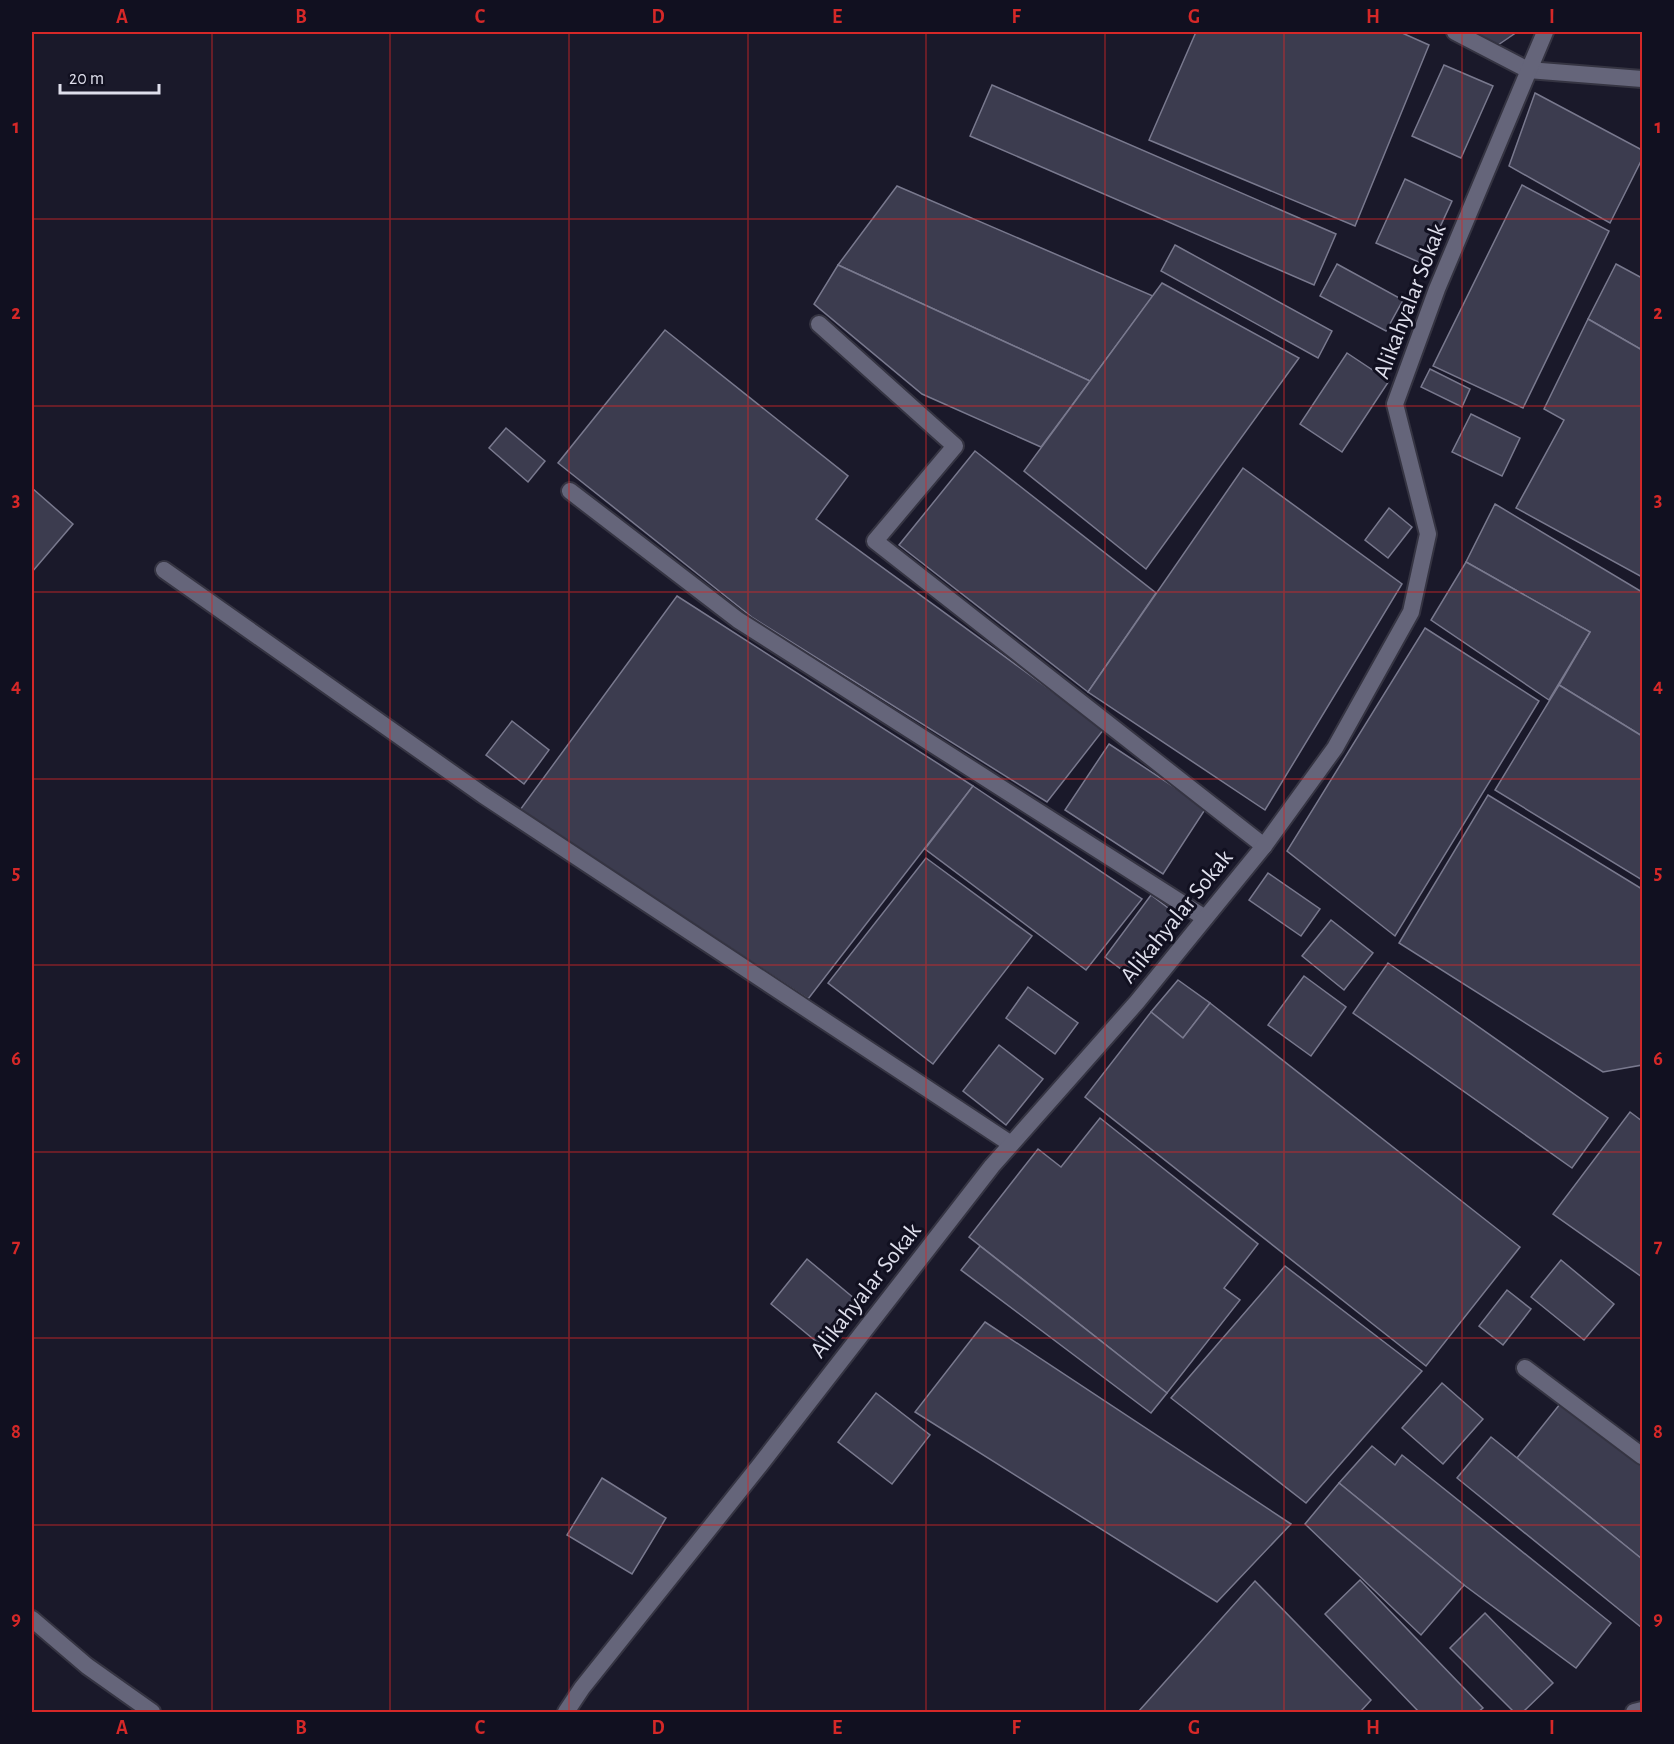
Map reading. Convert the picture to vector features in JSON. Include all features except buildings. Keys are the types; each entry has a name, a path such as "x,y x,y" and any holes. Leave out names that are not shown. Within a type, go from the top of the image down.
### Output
{"street":[{"path":"1455,32 1528,70 1642,80"},
{"name":"Alikahyalar Sokak","path":"566,1713 582,1688 760,1465 984,1175 1137,1002 1264,846 1335,748 1411,612 1428,534 1395,404 1437,289 1545,32"},
{"path":"819,324 955,446 875,541 1264,846"},
{"path":"570,491 738,620 1205,918"},
{"path":"164,570 483,795 1011,1144"},
{"path":"1525,1368 1642,1456"},
{"path":"32,1619 87,1666 152,1713"},
{"path":"1634,1713 1642,1710"}]}
